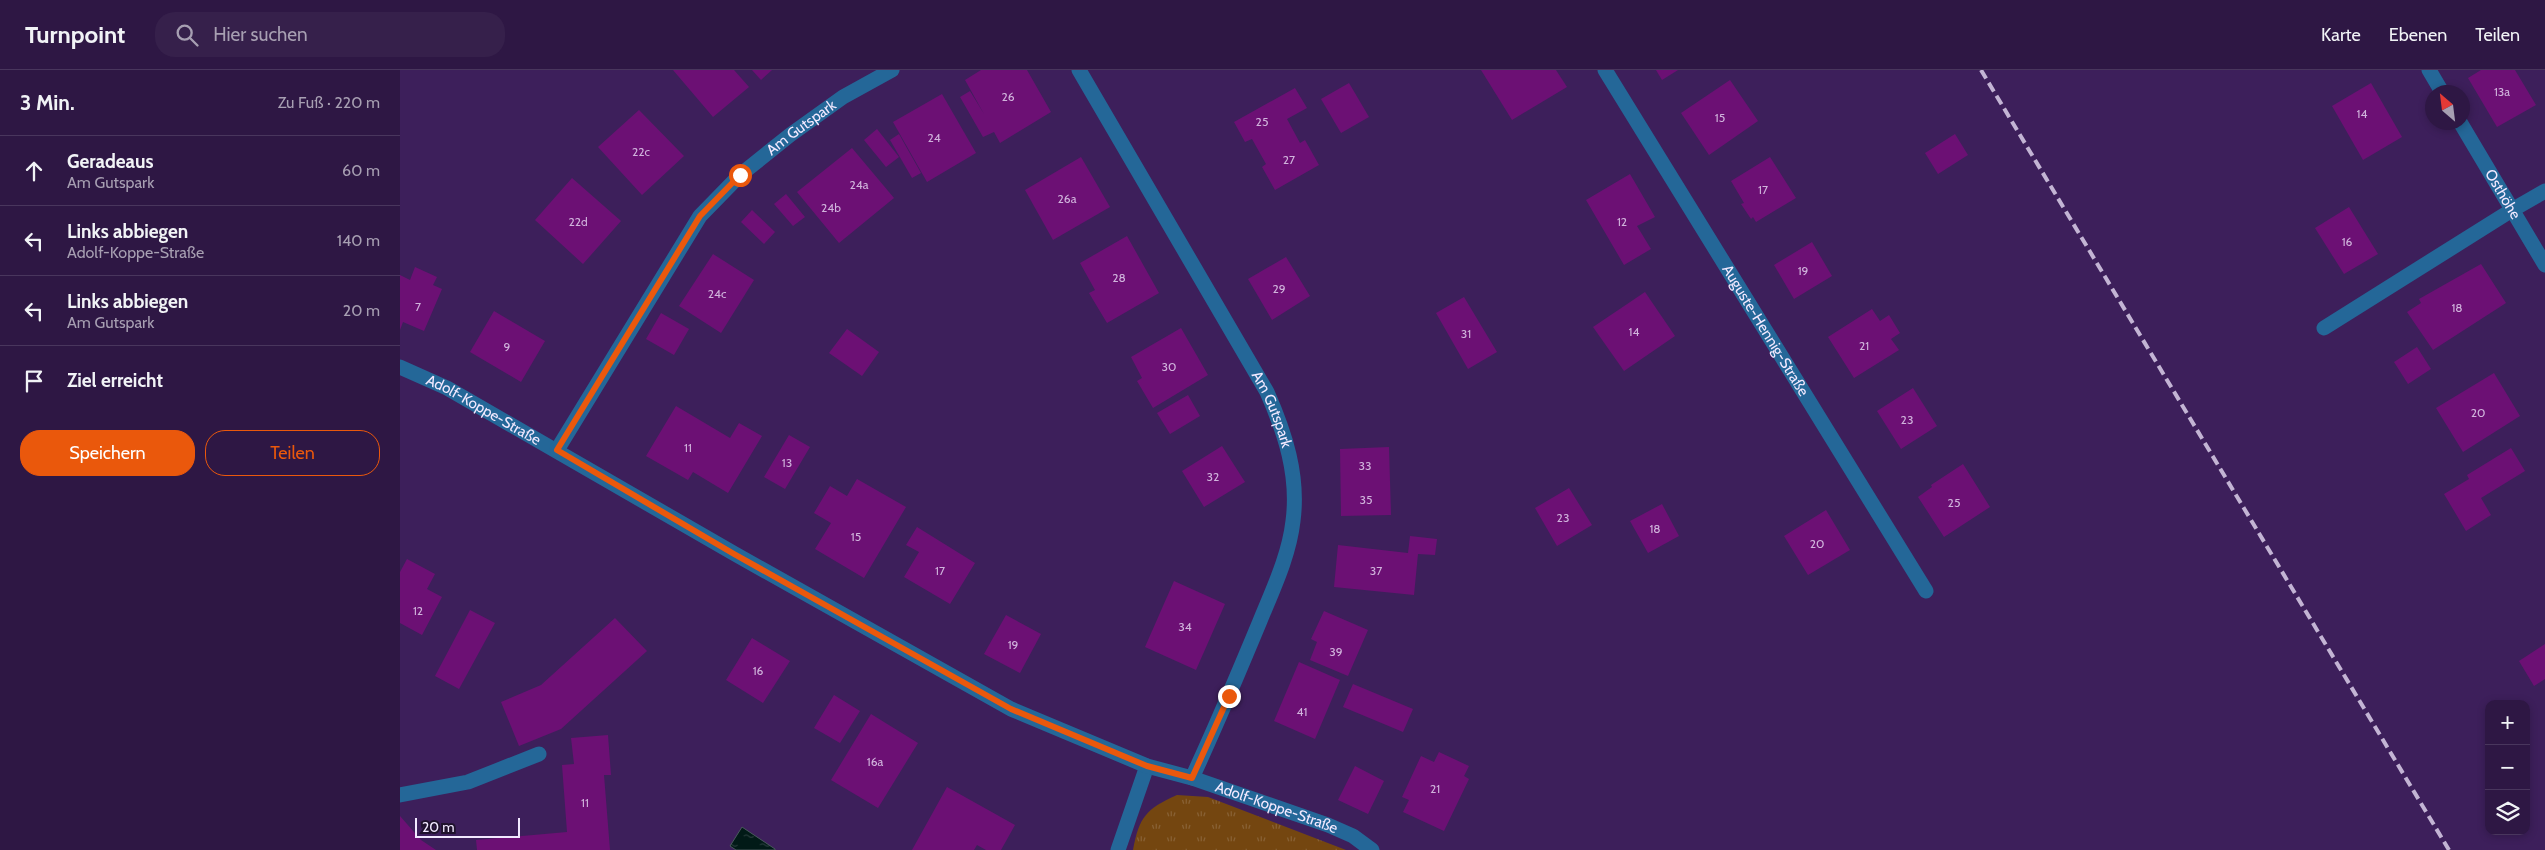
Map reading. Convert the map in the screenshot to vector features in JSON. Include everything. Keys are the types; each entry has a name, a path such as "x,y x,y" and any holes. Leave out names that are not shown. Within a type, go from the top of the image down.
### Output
{"street":[{"name":"Am Gutspark","path":"557,450 700,216 740,175 790,135 843,97 892,70"},
{"name":"Am Gutspark","path":"1079,70 1267,392 1286,439 1292,468 1293,521 1285,555 1229,696 1192,778"},
{"name":"Auguste-Hennig-Straße","path":"1606,70 1926,591"},
{"path":"2429,70 2438,85"},
{"name":"Osthöhe","path":"2465,130 2545,265"},
{"path":"2324,328 2545,191"},
{"name":"Adolf-Koppe-Straße","path":"400,367 447,388 734,554 1011,709 1147,766 1192,778 1328,825 1352,836 1372,850"},
{"path":"400,795 468,782 539,754"},
{"path":"1118,850 1147,766"}],"green space":[{"path":"1177,795 1208,797 1346,850 1133,850 1138,829 1146,815 1158,805"}],"water":[{"path":"742,827 775,850 736,850 730,846"}],"building":[{"path":"673,70 734,70 749,87 713,117"},
{"path":"752,70 772,70 761,80"},
{"path":"981,70 1027,70 1051,112 1000,143 994,132 983,137 960,97 970,91 984,114 965,80"},
{"path":"1481,70 1556,70 1567,87 1512,120"},
{"path":"1656,70 1678,70 1662,80"},
{"path":"2481,70 2515,70 2536,105 2497,127 2468,78"},
{"path":"1730,80 1758,121 1709,155 1681,113"},
{"path":"1349,83 1369,117 1341,133 1321,99"},
{"path":"2371,83 2402,137 2363,160 2332,106"},
{"path":"1295,88 1307,108 1287,119 1300,143 1305,140 1319,165 1275,190 1262,167 1266,164 1252,139 1245,142 1234,122"},
{"path":"942,94 976,153 927,182 893,122"},
{"path":"639,110 684,156 642,195 598,147"},
{"path":"877,129 899,157 886,167 864,140"},
{"path":"899,134 921,173 912,178 890,140"},
{"path":"1955,134 1968,155 1938,174 1925,153"},
{"path":"852,148 894,198 839,243 797,192"},
{"path":"1081,157 1110,207 1053,240 1025,190"},
{"path":"1770,157 1796,198 1756,222 1753,217 1751,219 1741,204 1744,203 1731,181"},
{"path":"1630,174 1655,217 1637,226 1651,249 1624,265 1586,200"},
{"path":"572,178 621,221 583,264 535,220"},
{"path":"786,194 805,217 793,226 774,204"},
{"path":"2349,207 2378,254 2344,274 2315,228"},
{"path":"752,210 775,232 764,244 741,222"},
{"path":"1127,236 1159,293 1107,323 1089,293 1095,290 1080,263"},
{"path":"1812,242 1832,276 1794,299 1774,265"},
{"path":"713,254 754,280 721,333 679,306"},
{"path":"1286,257 1310,296 1272,320 1248,279"},
{"path":"2481,264 2506,303 2433,350 2407,312 2421,303 2419,299"},
{"path":"415,267 437,277 433,285 442,289 424,331 403,322 400,330 400,275 410,280"},
{"path":"1645,292 1675,336 1624,371 1593,327"},
{"path":"1464,297 1497,352 1468,369 1436,313"},
{"path":"1872,309 1880,321 1889,315 1900,333 1891,339 1899,350 1854,378 1828,337"},
{"path":"494,311 545,341 521,382 470,352"},
{"path":"661,313 689,329 674,355 646,339"},
{"path":"1181,328 1208,375 1153,408 1137,381 1142,378 1131,357"},
{"path":"847,329 879,352 862,376 829,353"},
{"path":"2417,347 2431,369 2408,384 2394,362"},
{"path":"2494,373 2520,416 2463,452 2436,408"},
{"path":"1913,388 1937,426 1901,449 1877,411"},
{"path":"1188,395 1200,416 1170,434 1157,413"},
{"path":"676,406 730,438 739,423 762,436 728,493 693,472 688,480 646,456"},
{"path":"789,435 810,447 785,489 764,477"},
{"path":"1222,446 1245,482 1204,507 1182,471"},
{"path":"1389,447 1391,515 1341,516 1340,449"},
{"path":"2511,448 2525,471 2481,498 2491,515 2466,531 2444,494 2469,479 2467,475"},
{"path":"1963,464 1990,507 1944,537 1918,497 1932,487 1931,485"},
{"path":"857,479 906,507 864,578 815,549 831,523 814,513 830,486 847,496"},
{"path":"1569,488 1592,525 1557,546 1535,508"},
{"path":"1662,504 1679,536 1648,553 1630,521"},
{"path":"1826,510 1850,550 1808,575 1784,536"},
{"path":"917,527 975,563 950,604 904,577 919,552 906,545"},
{"path":"1410,536 1437,539 1435,555 1418,554 1414,595 1334,587 1338,545 1408,553"},
{"path":"407,559 435,574 427,589 442,597 422,635 400,623 400,572"},
{"path":"1174,581 1225,604 1196,670 1145,647"},
{"path":"470,610 495,623 459,689 435,676"},
{"path":"1324,611 1368,630 1348,676 1310,660 1317,642 1311,639"},
{"path":"1006,615 1041,634 1020,673 984,654"},
{"path":"615,618 647,651 561,729 519,746 501,702 541,685"},
{"path":"752,638 790,661 763,703 726,680"},
{"path":"2545,644 2545,679 2534,686 2519,661"},
{"path":"1299,662 1340,680 1315,739 1274,721"},
{"path":"1353,684 1413,709 1403,732 1343,707"},
{"path":"834,695 860,711 840,743 814,728"},
{"path":"871,714 918,743 878,808 831,780"},
{"path":"608,735 611,775 604,775 610,850 477,850 476,840 567,832 562,765 574,764 571,738"},
{"path":"1439,752 1469,766 1464,776 1469,779 1444,831 1403,812 1409,800 1402,797 1421,756 1434,762"},
{"path":"1355,766 1384,781 1368,814 1338,800"},
{"path":"947,787 1015,825 1001,850 986,850 977,845 974,850 912,850"},
{"path":"400,816 421,840 436,850 400,850"}],"railway":[{"path":"1981,70 2449,850"}],"route":[{"path":"740,175 700,216 557,450 734,554 1011,709 1147,766 1192,778 1229,696"}]}
